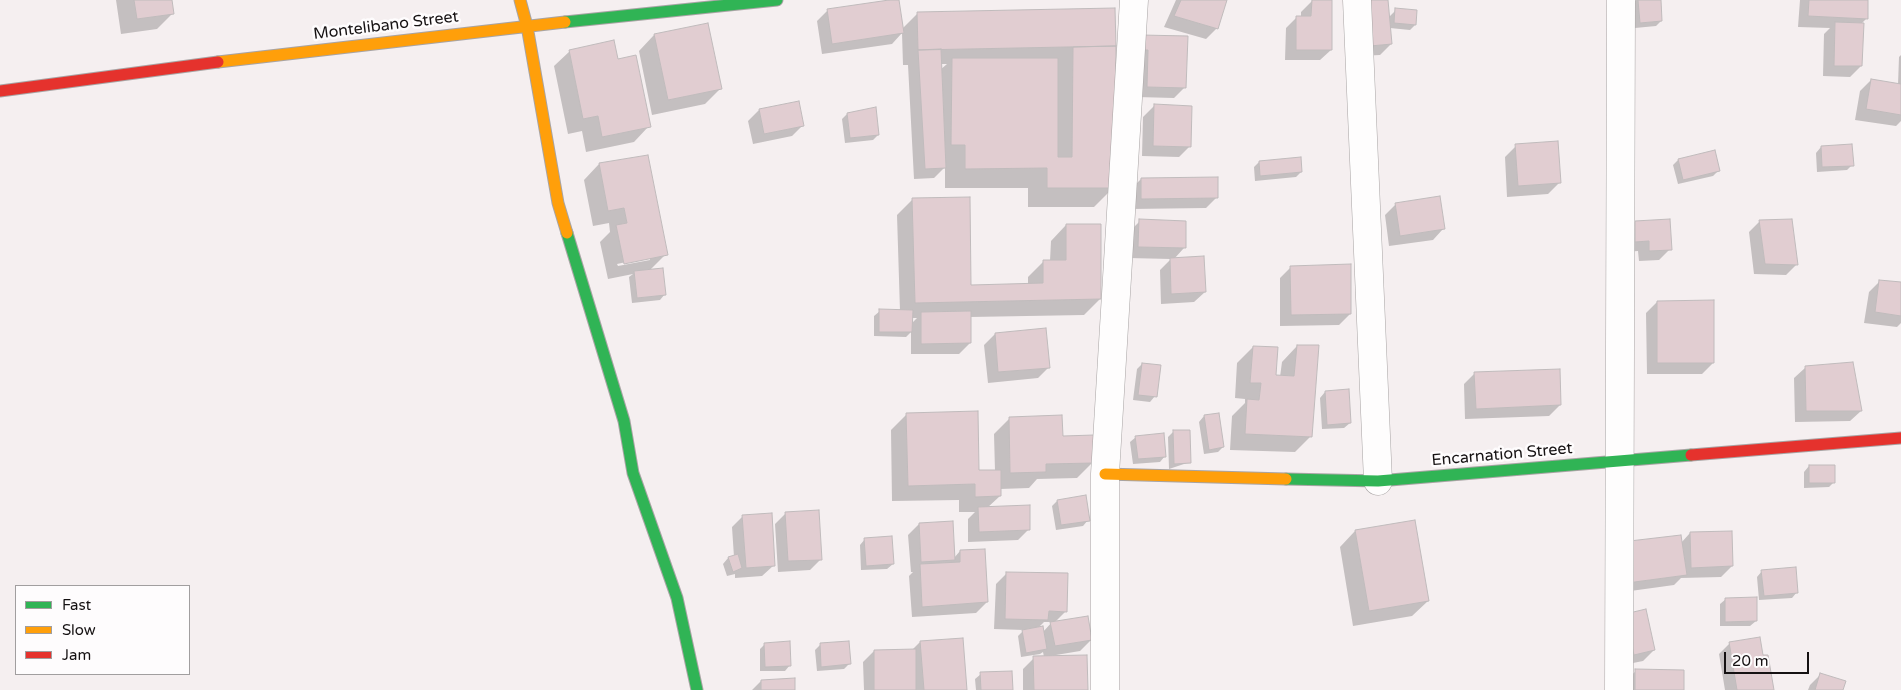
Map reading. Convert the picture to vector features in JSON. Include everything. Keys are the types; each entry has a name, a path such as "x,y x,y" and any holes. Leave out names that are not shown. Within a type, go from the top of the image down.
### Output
{"street":[{"path":"520,0 528,26 558,203 624,421 633,473 677,598 697,690"},
{"name":"Montelibano Street","path":"0,91 165,68 528,26 777,0"},
{"path":"1105,690 1105,474 1134,0"},
{"path":"1357,0 1378,482"},
{"path":"1619,690 1621,0"},
{"name":"Encarnation Street","path":"1105,474 1378,482 1901,438"}],"building":[{"path":"134,0 172,0 174,14 137,19"},
{"path":"899,0 904,33 832,44 827,9"},
{"path":"1181,0 1227,0 1218,29 1174,16"},
{"path":"1312,0 1332,0 1332,50 1296,50 1296,16 1311,16"},
{"path":"1366,0 1388,0 1392,44 1370,46"},
{"path":"1638,0 1661,0 1662,21 1640,23"},
{"path":"1809,0 1868,0 1868,19 1808,16"},
{"path":"1115,8 1116,46 918,50 917,12"},
{"path":"1395,8 1417,10 1416,25 1394,23"},
{"path":"1835,22 1864,23 1862,66 1834,66"},
{"path":"708,23 722,89 668,100 654,34"},
{"path":"1141,35 1188,36 1186,88 1147,87 1148,50 1141,50"},
{"path":"614,40 618,59 636,55 651,127 602,137 598,116 583,119 569,50"},
{"path":"1116,46 1115,188 1047,188 1047,168 965,169 965,145 951,145 952,58 1058,58 1058,157 1072,157 1073,47"},
{"path":"941,49 946,168 925,169 918,50"},
{"path":"1871,79 1901,84 1901,115 1866,109"},
{"path":"799,101 804,126 764,134 759,109"},
{"path":"1154,104 1192,106 1191,147 1153,146"},
{"path":"876,107 879,135 850,138 847,113"},
{"path":"1558,141 1561,183 1518,186 1515,144"},
{"path":"1852,144 1854,166 1822,167 1821,146"},
{"path":"1715,150 1720,171 1683,180 1678,159"},
{"path":"648,155 668,255 624,264 616,225 627,223 624,208 608,211 599,163"},
{"path":"1301,157 1302,172 1260,176 1259,161"},
{"path":"1218,177 1218,198 1141,199 1141,178"},
{"path":"1440,196 1445,229 1400,236 1395,203"},
{"path":"970,197 971,285 1043,283 1043,260 1066,260 1066,224 1101,224 1101,299 915,303 912,198"},
{"path":"1139,219 1186,221 1186,248 1138,247"},
{"path":"1670,219 1672,250 1649,251 1649,241 1635,242 1635,221"},
{"path":"1792,219 1798,265 1765,264 1759,220"},
{"path":"1204,256 1206,292 1171,294 1170,258"},
{"path":"1351,264 1351,314 1291,315 1290,266"},
{"path":"663,268 666,295 637,298 634,271"},
{"path":"1879,280 1901,282 1901,316 1875,312"},
{"path":"1714,300 1714,363 1657,363 1657,301"},
{"path":"879,309 913,310 912,332 879,332"},
{"path":"971,311 971,343 921,344 921,312"},
{"path":"1046,328 1050,368 998,372 995,333"},
{"path":"1297,345 1319,345 1312,437 1245,434 1247,399 1259,400 1261,383 1250,383 1253,346 1278,347 1276,375 1294,376"},
{"path":"1853,362 1862,411 1806,411 1805,366"},
{"path":"1142,363 1161,365 1157,397 1138,395"},
{"path":"1560,369 1561,405 1476,409 1474,372"},
{"path":"1349,389 1351,423 1327,425 1325,391"},
{"path":"978,411 979,470 1001,470 1001,496 975,497 975,484 908,486 906,413"},
{"path":"1219,413 1224,447 1209,450 1204,415"},
{"path":"1062,415 1063,436 1094,435 1094,463 1046,464 1046,472 1010,473 1009,417"},
{"path":"1173,430 1190,430 1191,463 1174,464"},
{"path":"1164,433 1166,457 1138,459 1135,436"},
{"path":"1809,465 1835,465 1835,483 1809,483"},
{"path":"1086,495 1090,521 1061,525 1057,500"},
{"path":"1030,505 1030,530 979,532 978,507"},
{"path":"819,510 822,560 788,561 785,512"},
{"path":"772,513 775,566 746,568 742,515"},
{"path":"1415,520 1429,601 1369,611 1355,530"},
{"path":"953,521 955,560 921,562 919,523"},
{"path":"1732,531 1733,566 1691,568 1690,532"},
{"path":"1681,535 1687,575 1627,583 1621,542"},
{"path":"892,536 894,564 866,566 864,538"},
{"path":"985,549 988,602 922,607 920,564 960,562 960,550"},
{"path":"738,554 742,568 733,572 728,557"},
{"path":"1796,567 1798,593 1764,596 1761,570"},
{"path":"1006,572 1068,573 1067,612 1049,611 1048,620 1005,619"},
{"path":"1757,597 1757,621 1725,622 1725,598"},
{"path":"1646,609 1655,650 1634,655 1625,614"},
{"path":"1088,616 1092,640 1055,646 1050,622"},
{"path":"1043,626 1047,649 1026,653 1022,630"},
{"path":"1760,637 1763,655 1768,655 1774,690 1737,690 1729,642"},
{"path":"963,638 967,690 924,690 920,641"},
{"path":"790,641 791,666 765,667 764,643"},
{"path":"849,641 851,664 821,667 820,643"},
{"path":"916,649 916,690 874,690 874,650"},
{"path":"1087,655 1088,690 1034,690 1033,656"},
{"path":"1635,669 1684,670 1684,690 1635,690"},
{"path":"1012,671 1013,690 981,690 980,672"},
{"path":"1820,673 1846,681 1843,690 1815,690"},
{"path":"795,678 795,690 761,690 761,680"}],"traffic: fast":[{"path":"565,22 777,0"},
{"path":"567,233 624,421 633,473 677,598 697,690"},
{"path":"1286,479 1378,481 1691,455"}],"traffic: slow":[{"path":"520,0 527,26 558,203 567,233"},
{"path":"218,62 565,22"},
{"path":"1105,474 1286,479"}],"traffic: jam":[{"path":"0,91 218,62"},
{"path":"1691,455 1901,438"}]}
